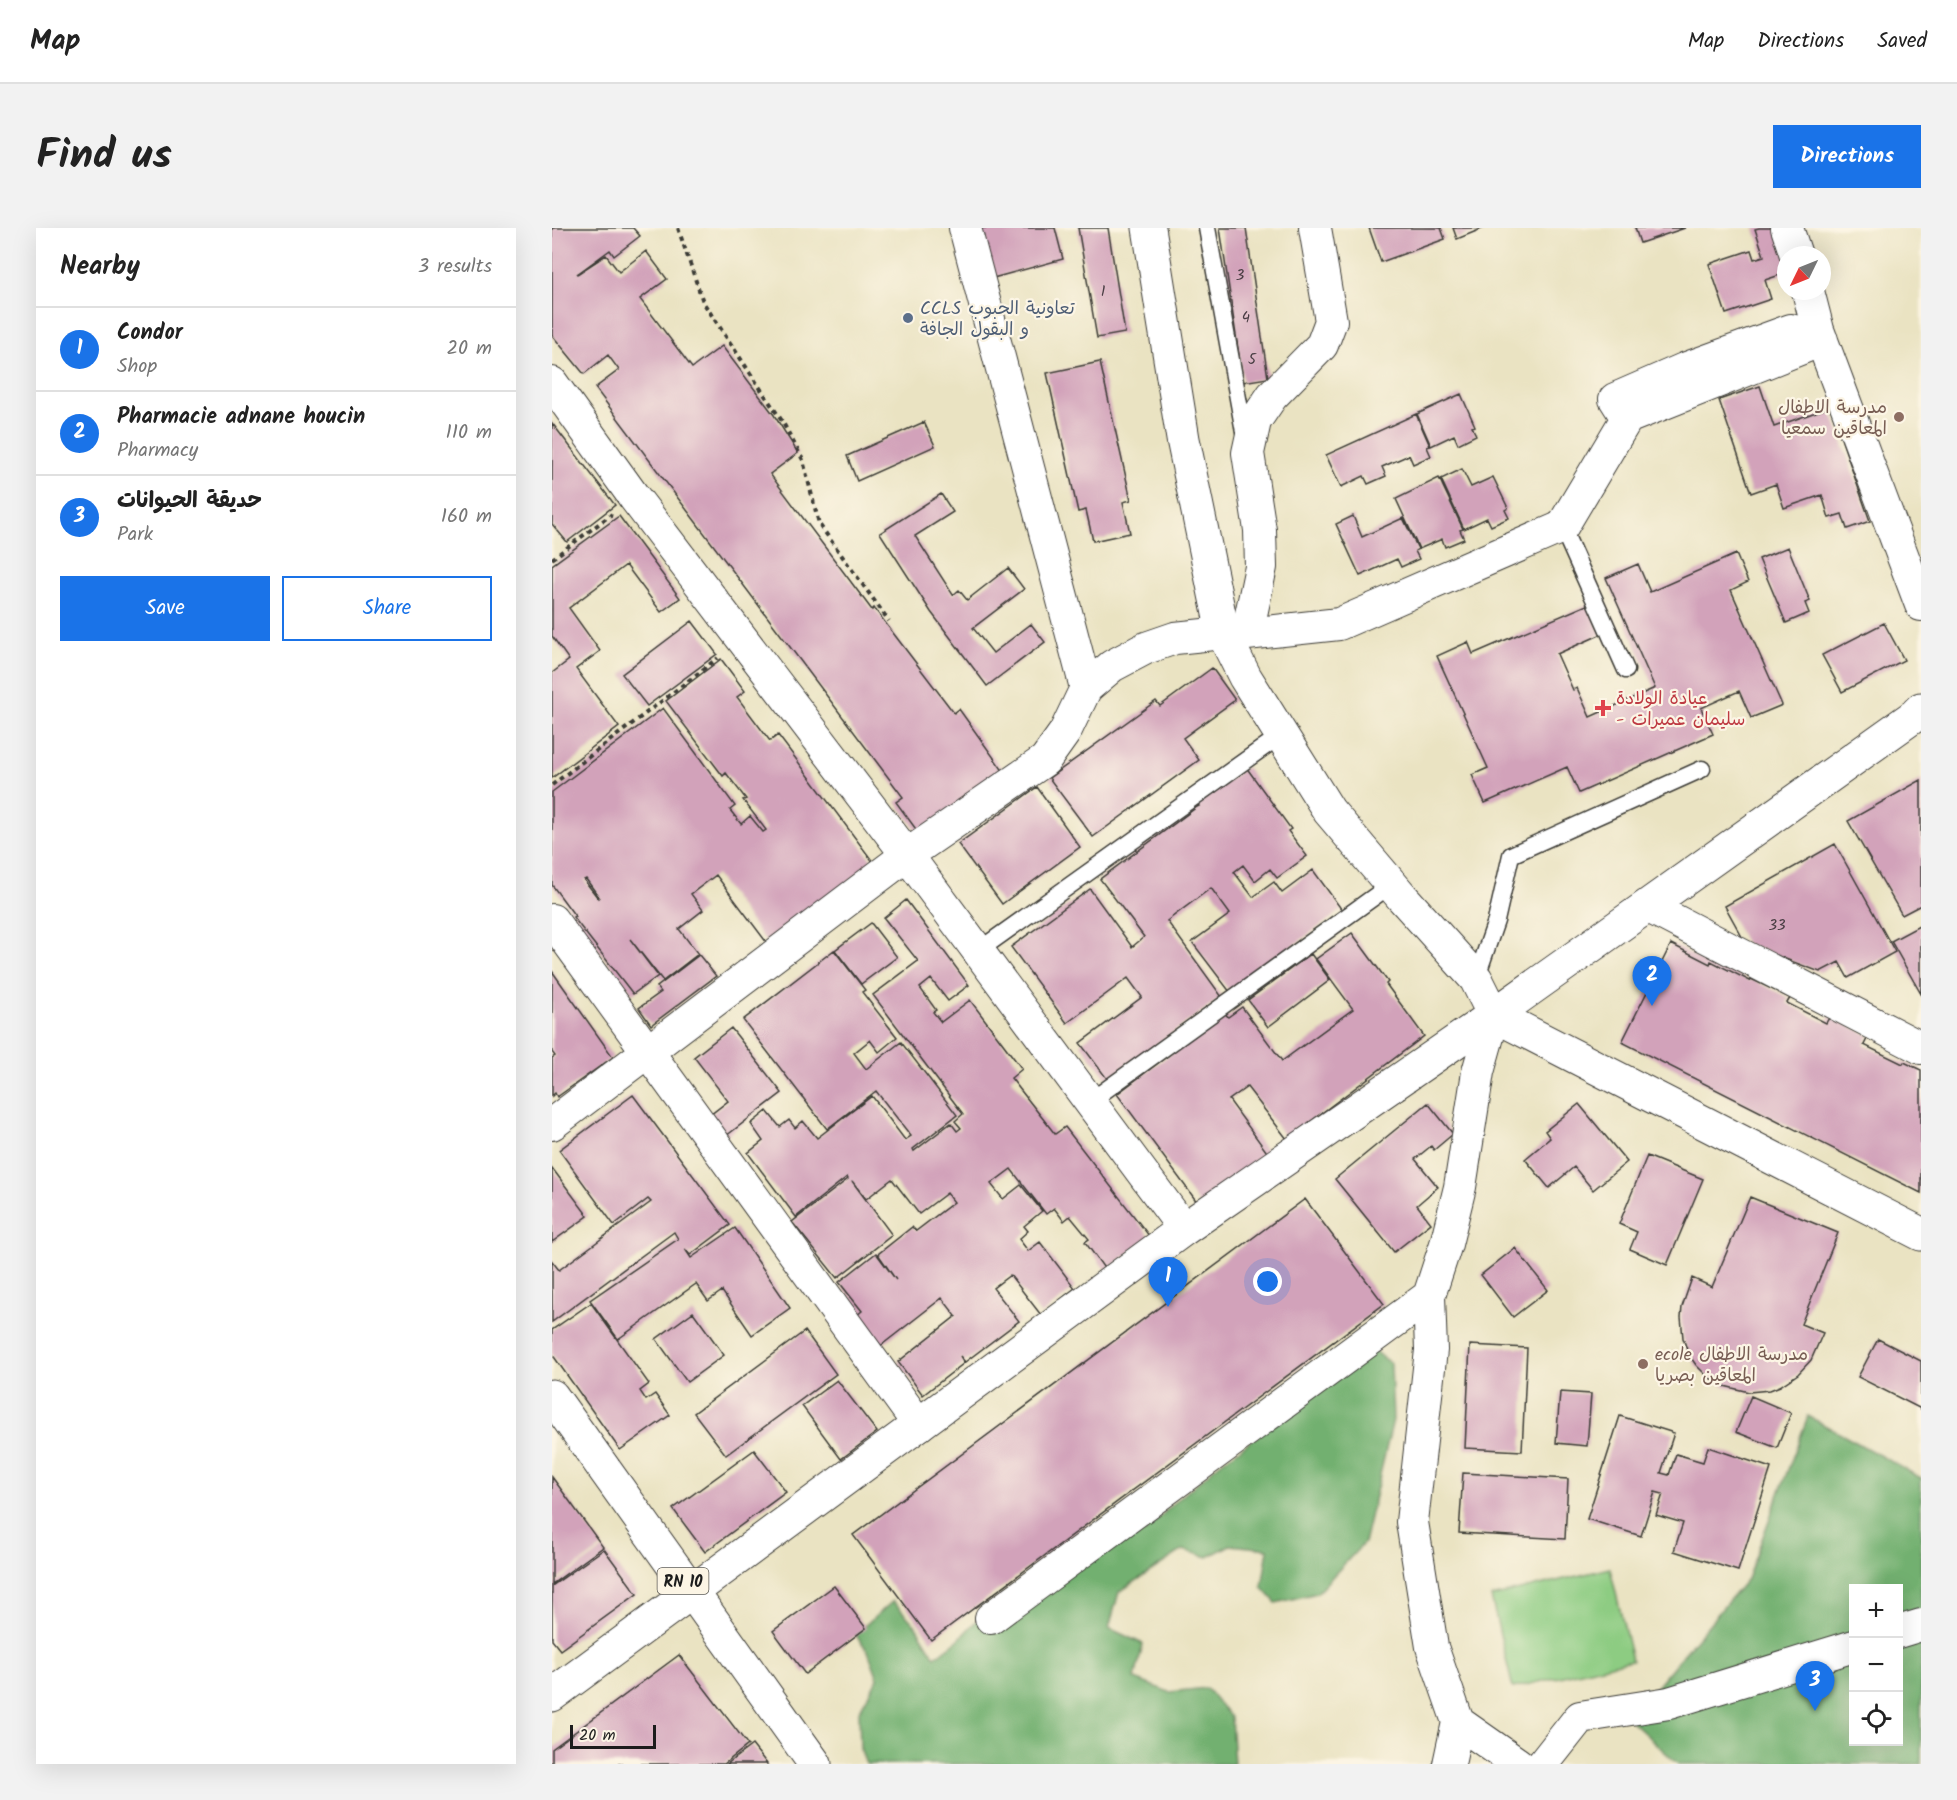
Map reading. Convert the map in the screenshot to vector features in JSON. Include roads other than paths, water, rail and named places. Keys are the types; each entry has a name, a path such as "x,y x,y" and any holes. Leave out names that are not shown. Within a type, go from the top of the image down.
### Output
{"street":[{"path":"965,228 1086,688"},
{"path":"1149,228 1183,439 1245,677 1329,811 1476,979 1494,1015 1921,1234"},
{"path":"1235,634 1261,567 1260,530 1248,453 1255,421 1272,396 1322,345 1331,321 1315,228"},
{"path":"1787,228 1793,246"},
{"path":"1810,300 1819,331 1921,605"},
{"path":"552,1124 907,855 1045,760 1065,732 1086,688 1112,666 1146,648 1175,638 1339,624 1562,527 1626,418 1819,331"},
{"path":"552,383 634,497 907,855 1184,1229"},
{"path":"552,1695 1184,1229 1919,718"},
{"path":"1647,906 1921,1048"},
{"path":"552,920 919,1425"},
{"path":"1449,1764 1458,1722 1431,1647 1412,1522 1431,1350 1429,1296 1446,1245 1460,1187 1478,1072 1494,1015"},
{"path":"991,1618 1429,1296"},
{"name":"RN 10","path":"552,1396 815,1764"},
{"path":"1903,1631 1921,1625"},
{"path":"1543,1764 1580,1717 1669,1702 1849,1648"},
{"path":"1458,1722 1518,1764"}],"lane":[{"path":"1207,228 1248,453"},
{"path":"1562,527 1626,669"},
{"path":"978,951 1267,745"},
{"path":"1476,979 1496,921 1511,855 1702,770"},
{"path":"1089,1102 1378,894"}],"place":[{"name":"CCLS تعاونية الحبوب و البقول الجافة","path":"908,318"},
{"name":"مدرسة الاطفال المعاقين سمعيا","path":"1899,417"},
{"name":"عيادة الولادة - سليمان عميرات","path":"1603,708"},
{"name":"Pharmacie adnane houcin","path":"1652,1006"},
{"name":"Condor","path":"1168,1307"},
{"name":"ecole مدرسة الاطفال المعاقين بصريا","path":"1643,1364"},
{"name":"حديقة الحيوانات","path":"1815,1711"}]}
